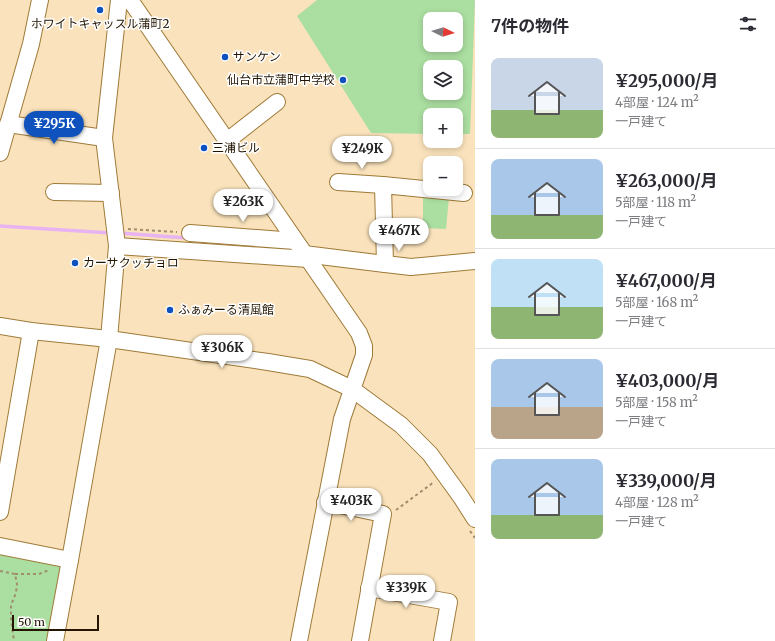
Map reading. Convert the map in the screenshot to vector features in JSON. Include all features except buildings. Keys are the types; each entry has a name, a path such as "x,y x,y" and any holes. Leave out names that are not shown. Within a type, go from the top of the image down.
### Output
{"street":[{"path":"0,153 31,44 40,0"},
{"path":"55,641 109,339 115,233 104,138 119,0"},
{"path":"130,0 303,251 363,341 364,356 342,419 324,502 299,641"},
{"path":"227,141 277,102"},
{"path":"8,124 104,138"},
{"path":"338,182 464,193"},
{"path":"383,186 385,264"},
{"path":"54,192 111,193"},
{"path":"115,233 303,251"},
{"path":"190,233 411,267 475,261"},
{"path":"0,326 31,331 109,339 310,369 352,389 401,426 430,454 470,522"},
{"path":"0,512 5,451 31,331"},
{"path":"324,502 383,514 360,641"},
{"path":"0,546 70,560"},
{"path":"369,588 449,602 442,641"}],"path":[{"path":"115,233 122,228 190,233"},
{"path":"383,514 389,515 434,482 438,488"},
{"path":"470,522 475,538"},
{"path":"0,571 15,574 39,574 52,569"},
{"path":"14,641 11,605 16,593 17,584 15,574"}],"green space":[{"path":"317,0 475,0 470,134 463,134 463,108 423,108 423,134 371,133 297,16"},
{"path":"423,196 449,197 446,229 423,228"},
{"path":"0,550 58,561 63,569 49,641 0,641"}],"waterway":[{"path":"0,226 111,233"},
{"path":"119,233 187,238"},
{"path":"260,246 286,250"}],"place":[{"name":"ホワイトキャッスル蒲町2","path":"100,10"},
{"name":"サンケン","path":"225,57"},
{"name":"仙台市立蒲町中学校","path":"343,80"},
{"name":"三浦ビル","path":"204,148"},
{"name":"カーサクッチョロ","path":"75,263"},
{"name":"ふぁみーる清風館","path":"170,310"}]}
